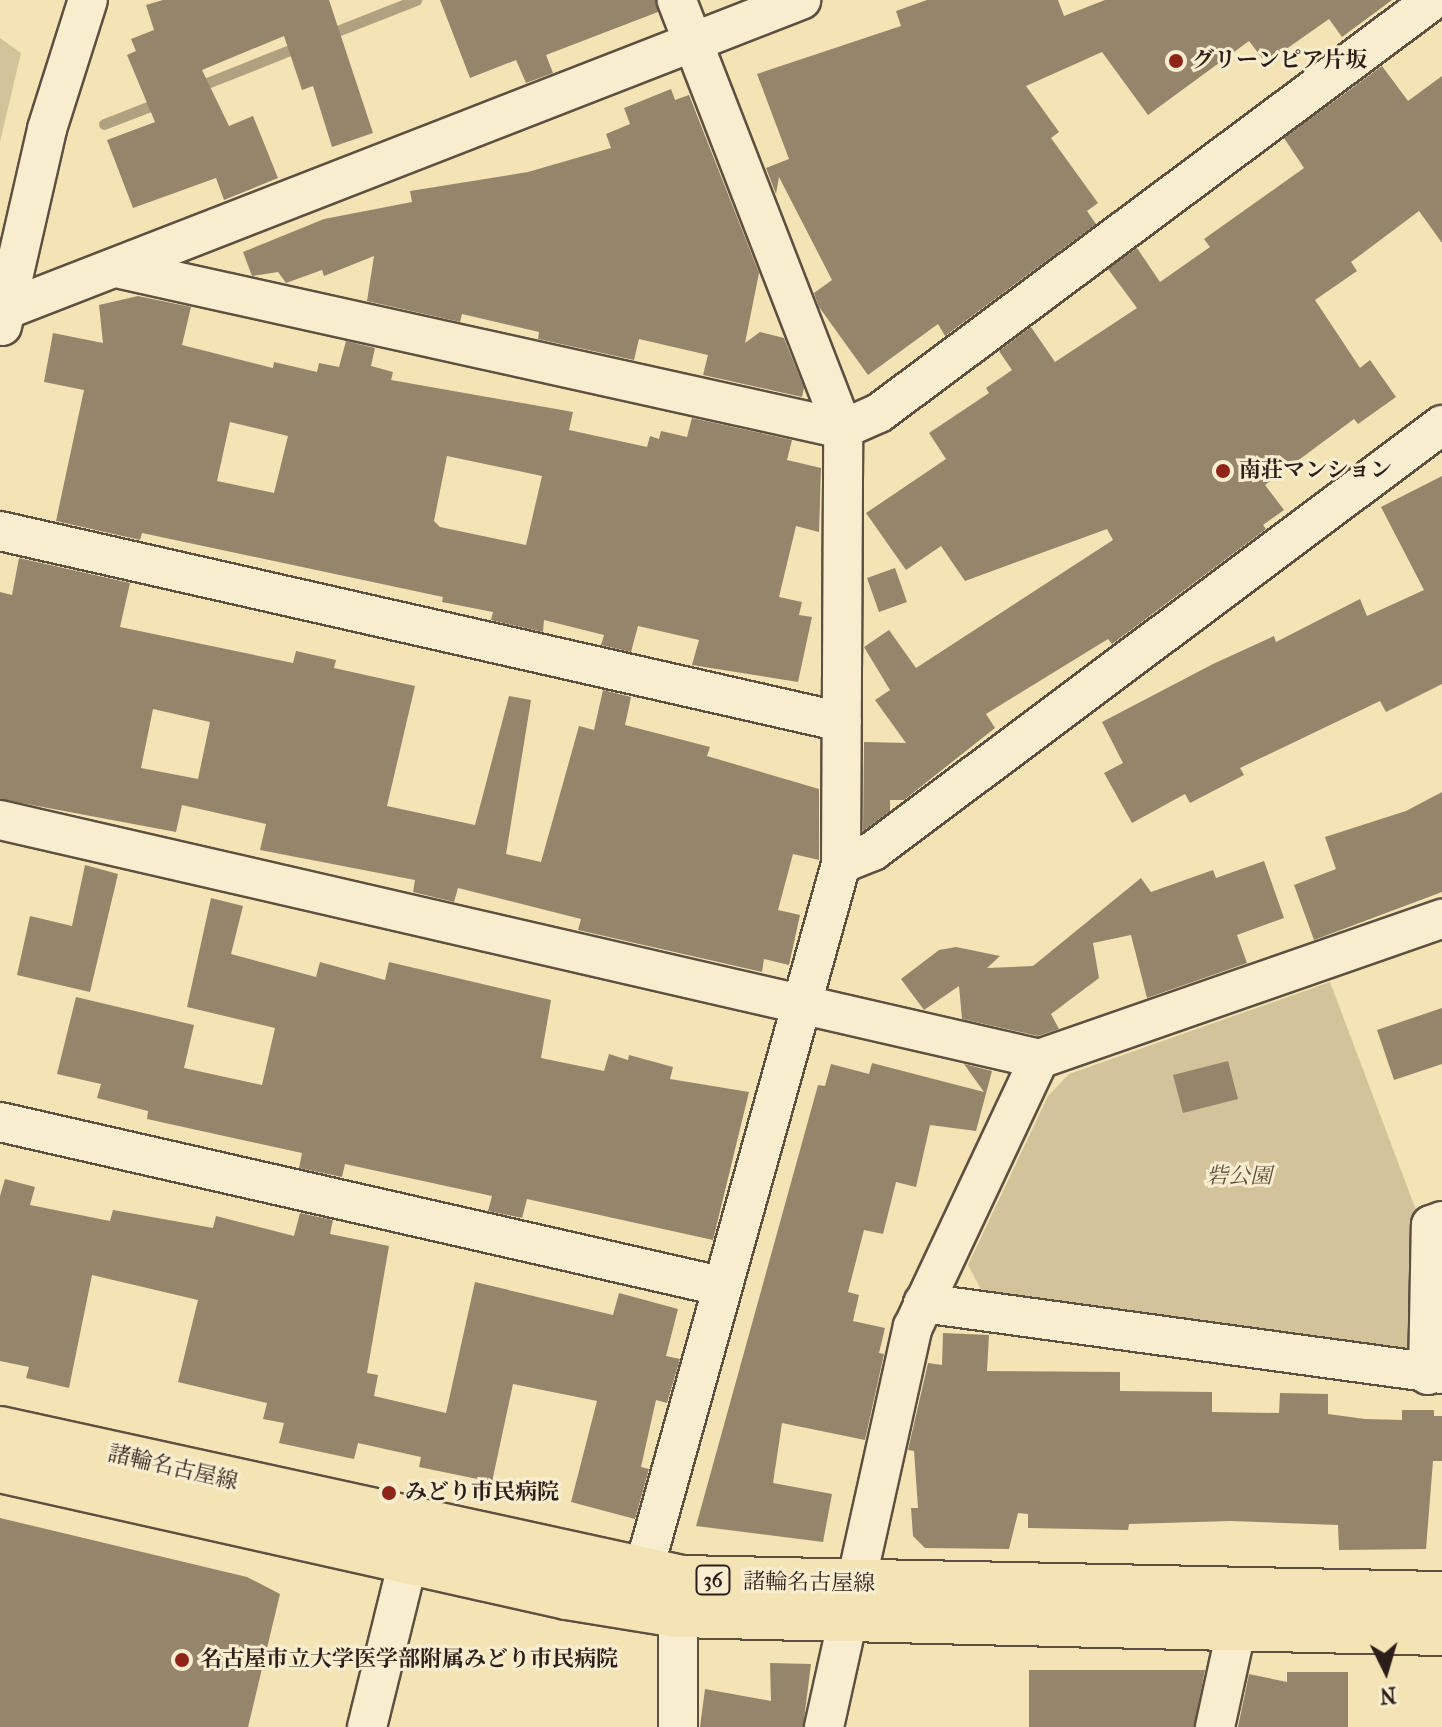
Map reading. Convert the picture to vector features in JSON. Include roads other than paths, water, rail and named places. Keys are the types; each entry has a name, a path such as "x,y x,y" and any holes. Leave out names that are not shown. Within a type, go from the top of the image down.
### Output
{"main road":[{"name":"諸輪名古屋線","path":"0,1429 643,1572 852,1603 1236,1631 1442,1633"},
{"name":"諸輪名古屋線","path":"0,1470 567,1597 678,1615 852,1603 1442,1594"}],"street":[{"path":"2,319 47,129 88,0"},
{"path":"643,1572 720,1286 841,864 843,429 677,0"},
{"path":"2,319 116,268 801,0"},
{"path":"116,268 843,429 879,413 1433,0"},
{"path":"841,864 873,851 1442,425"},
{"path":"0,531 842,722"},
{"path":"0,820 1039,1059 1442,919"},
{"path":"824,1727 913,1327 1039,1059"},
{"path":"0,1122 720,1286"},
{"path":"923,1303 1435,1374 1431,1225 1442,1221"},
{"path":"367,1727 408,1561"},
{"path":"678,1615 678,1727"},
{"path":"1215,1727 1236,1631"}],"waterway":[{"path":"327,35 416,0"},
{"path":"197,87 300,46"},
{"path":"104,124 163,101"}],"place":[{"name":"グリーンピア片坂","path":"1176,61"},
{"name":"南荘マンション","path":"1223,471"},
{"name":"みどり市民病院","path":"389,1493"},
{"name":"名古屋市立大学医学部附属みどり市民病院","path":"182,1660"}],"park label":[{"name":"砦公園","path":"1239,1177"}]}
